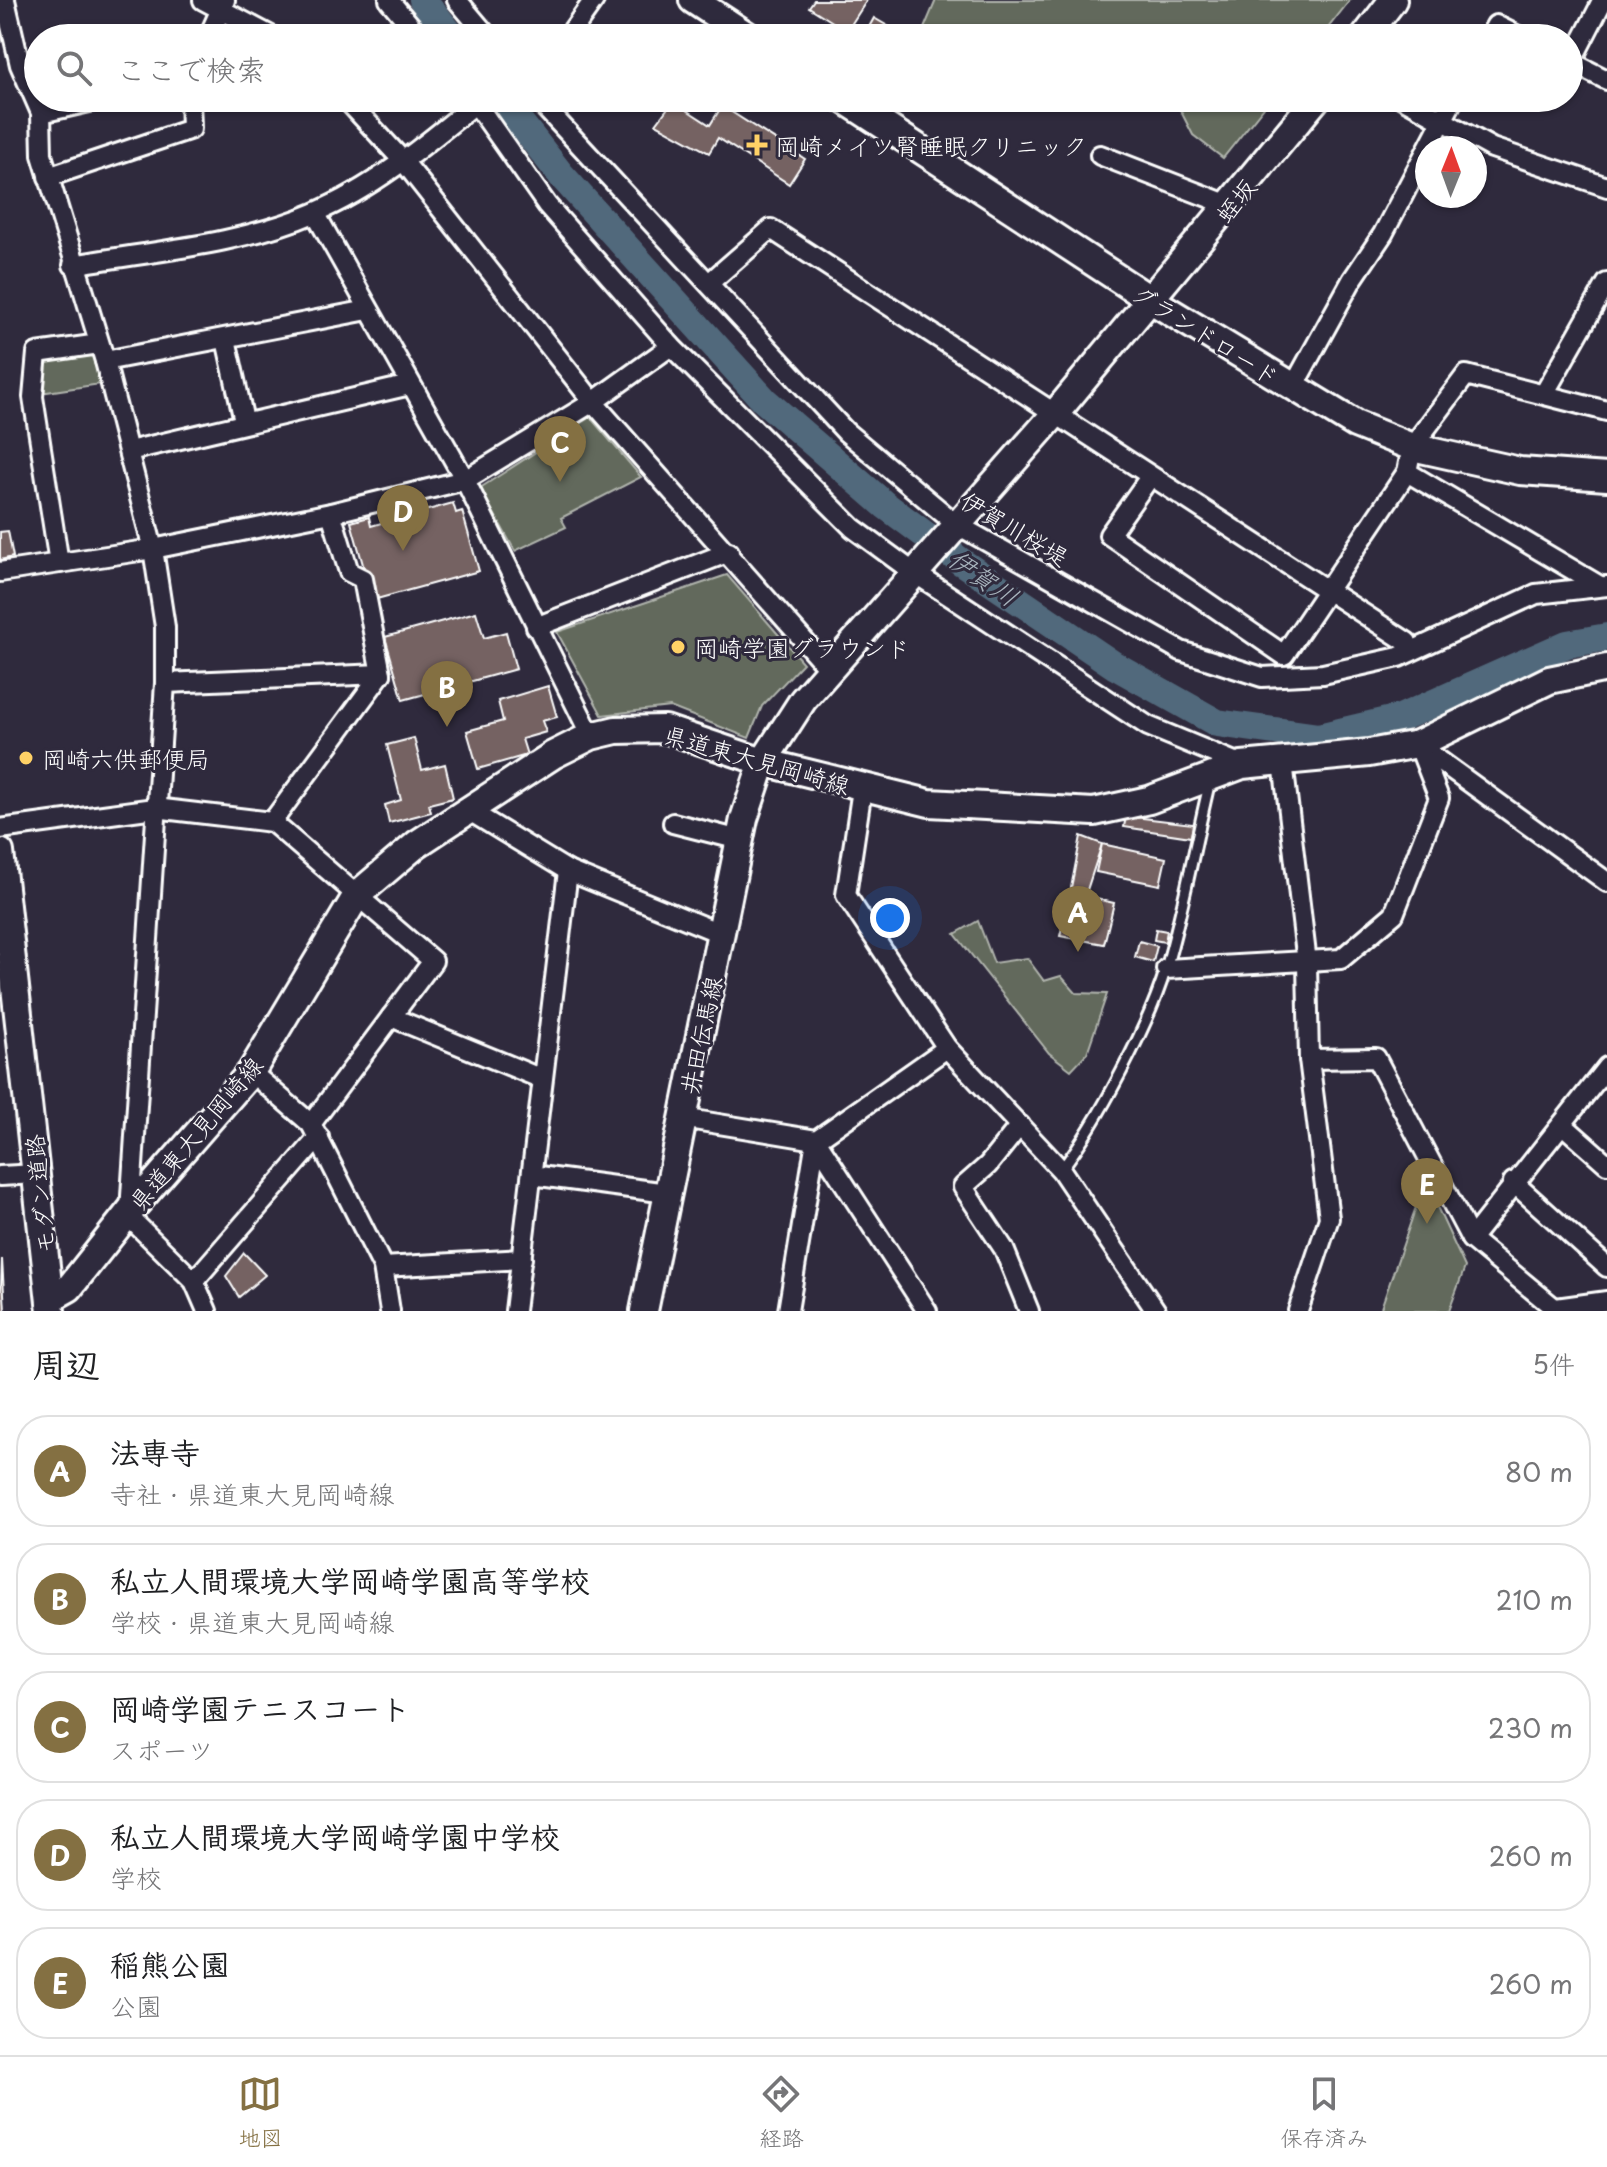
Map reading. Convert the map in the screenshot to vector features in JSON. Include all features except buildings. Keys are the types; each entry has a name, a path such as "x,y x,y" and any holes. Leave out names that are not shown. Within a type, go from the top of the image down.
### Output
{"street":[{"path":"5,0 24,74"},
{"path":"203,0 223,5 253,24"},
{"path":"389,0 409,24"},
{"path":"457,0 477,24"},
{"path":"577,24 594,0"},
{"path":"693,0 730,24"},
{"path":"1375,24 1393,0"},
{"path":"1583,38 1603,0"},
{"path":"214,24 223,5"},
{"path":"1583,68 1607,80"},
{"path":"45,112 41,113 42,155 129,451 153,549 165,627 165,683 130,1211 135,1223 194,1281 207,1311"},
{"path":"48,177 191,129 190,112"},
{"path":"358,112 404,162 593,402 729,552 829,669"},
{"path":"73,265 245,235 315,213 404,162 460,112"},
{"path":"482,112 547,205 671,346 853,528 913,572 1148,726 1242,765"},
{"name":"伊賀川桜堤","path":"549,112 846,432 956,524 1181,651 1262,677 1323,674 1399,657 1536,594 1605,587"},
{"name":"グランドロード","path":"863,112 1151,300 1409,460 1607,477"},
{"name":"蛭坂","path":"956,524 1055,414 1231,206 1306,112"},
{"path":"1428,112 1492,148 1607,187"},
{"path":"1292,389 1352,280 1383,234 1445,112"},
{"path":"1100,155 1231,206"},
{"path":"315,213 465,480 591,736"},
{"path":"709,283 771,229 1407,642"},
{"path":"1544,394 1607,283"},
{"path":"59,563 33,397 37,353 102,353 226,339 368,310"},
{"path":"226,339 244,421"},
{"path":"0,572 153,549 331,513 465,480 593,402 671,346"},
{"path":"1150,477 1109,535 1284,655 1331,590 1409,460 1466,375 1607,411"},
{"path":"129,451 244,421 410,385"},
{"path":"1409,460 1605,587"},
{"path":"272,822 381,674 363,579 349,572 331,513"},
{"name":"井田伝馬線","path":"644,1311 740,840 763,762 796,710 829,669 956,524"},
{"path":"536,627 729,552"},
{"name":"県道東大見岡崎線","path":"51,1304 69,1288 130,1211 251,1072 357,895 417,844 553,755 591,736 627,729 665,729 763,762 862,789 929,803 1094,812 1149,800 1242,765 1418,744 1549,680 1607,668"},
{"path":"165,683 381,674"},
{"path":"1418,744 1607,882"},
{"path":"1166,969 1341,959 1394,914 1439,798 1418,744"},
{"path":"1283,762 1307,963 1309,1059 1329,1218 1298,1311"},
{"path":"862,789 846,895 947,1048 1061,1170 1156,1311"},
{"path":"0,829 155,808 272,822 433,961 391,1017 315,1131 194,1281"},
{"path":"468,810 568,871 722,934"},
{"path":"673,823 740,840"},
{"name":"モダン道路","path":"0,852 51,1304"},
{"path":"515,1311 568,871"},
{"path":"391,1017 542,1079"},
{"path":"682,1118 816,1140 947,1048"},
{"path":"1309,1059 1376,1058 1471,1239 1557,1310 1607,1301"},
{"path":"1471,1239 1513,1182 1563,1125 1599,1094 1607,1067"},
{"path":"251,1072 315,1131 383,1267 390,1311"},
{"path":"1020,1125 988,1165 963,1187 1004,1249 1029,1311"},
{"path":"1563,1125 1607,1164"},
{"path":"788,1311 816,1140"},
{"path":"816,1140 927,1311"},
{"path":"0,1176 37,1174"},
{"path":"532,1175 667,1193"},
{"path":"1513,1182 1607,1267"},
{"path":"383,1267 522,1259"}],"lane":[{"path":"1061,1170 1081,1144 1140,1030 1166,969 1210,778"}],"green space":[{"path":"936,0 1350,0 1331,24 926,24"},
{"path":"1181,112 1260,112 1223,158 1193,135"},
{"path":"96,348 107,383 40,393 43,355"},
{"path":"590,417 641,477 561,518 566,527 515,551 480,488"},
{"name":"岡崎学園グラウンド","path":"727,575 803,663 762,706 749,738 670,707 602,715 557,632"},
{"path":"978,921 994,963 1027,958 1044,981 1061,976 1076,993 1107,994 1087,1053 1071,1070 1049,1053 955,934"},
{"path":"1425,1181 1465,1267 1449,1311 1380,1311"}],"waterway":[{"name":"伊賀川","path":"423,0 442,24"},
{"name":"伊賀川","path":"512,112 562,176 764,400 885,505 963,563 1114,665 1217,723 1319,737 1400,718 1567,644 1607,637"}],"place":[{"name":"岡崎メイツ腎睡眠クリニック","path":"757,145"},
{"name":"岡崎学園テニスコート","path":"560,482"},
{"name":"私立人間環境大学岡崎学園中学校","path":"403,551"},
{"name":"岡崎学園グラウンド","path":"678,647"},
{"name":"私立人間環境大学岡崎学園高等学校","path":"447,727"},
{"name":"岡崎六供郵便局","path":"26,758"},
{"name":"法専寺","path":"1078,952"},
{"name":"稲熊公園","path":"1427,1224"}]}
